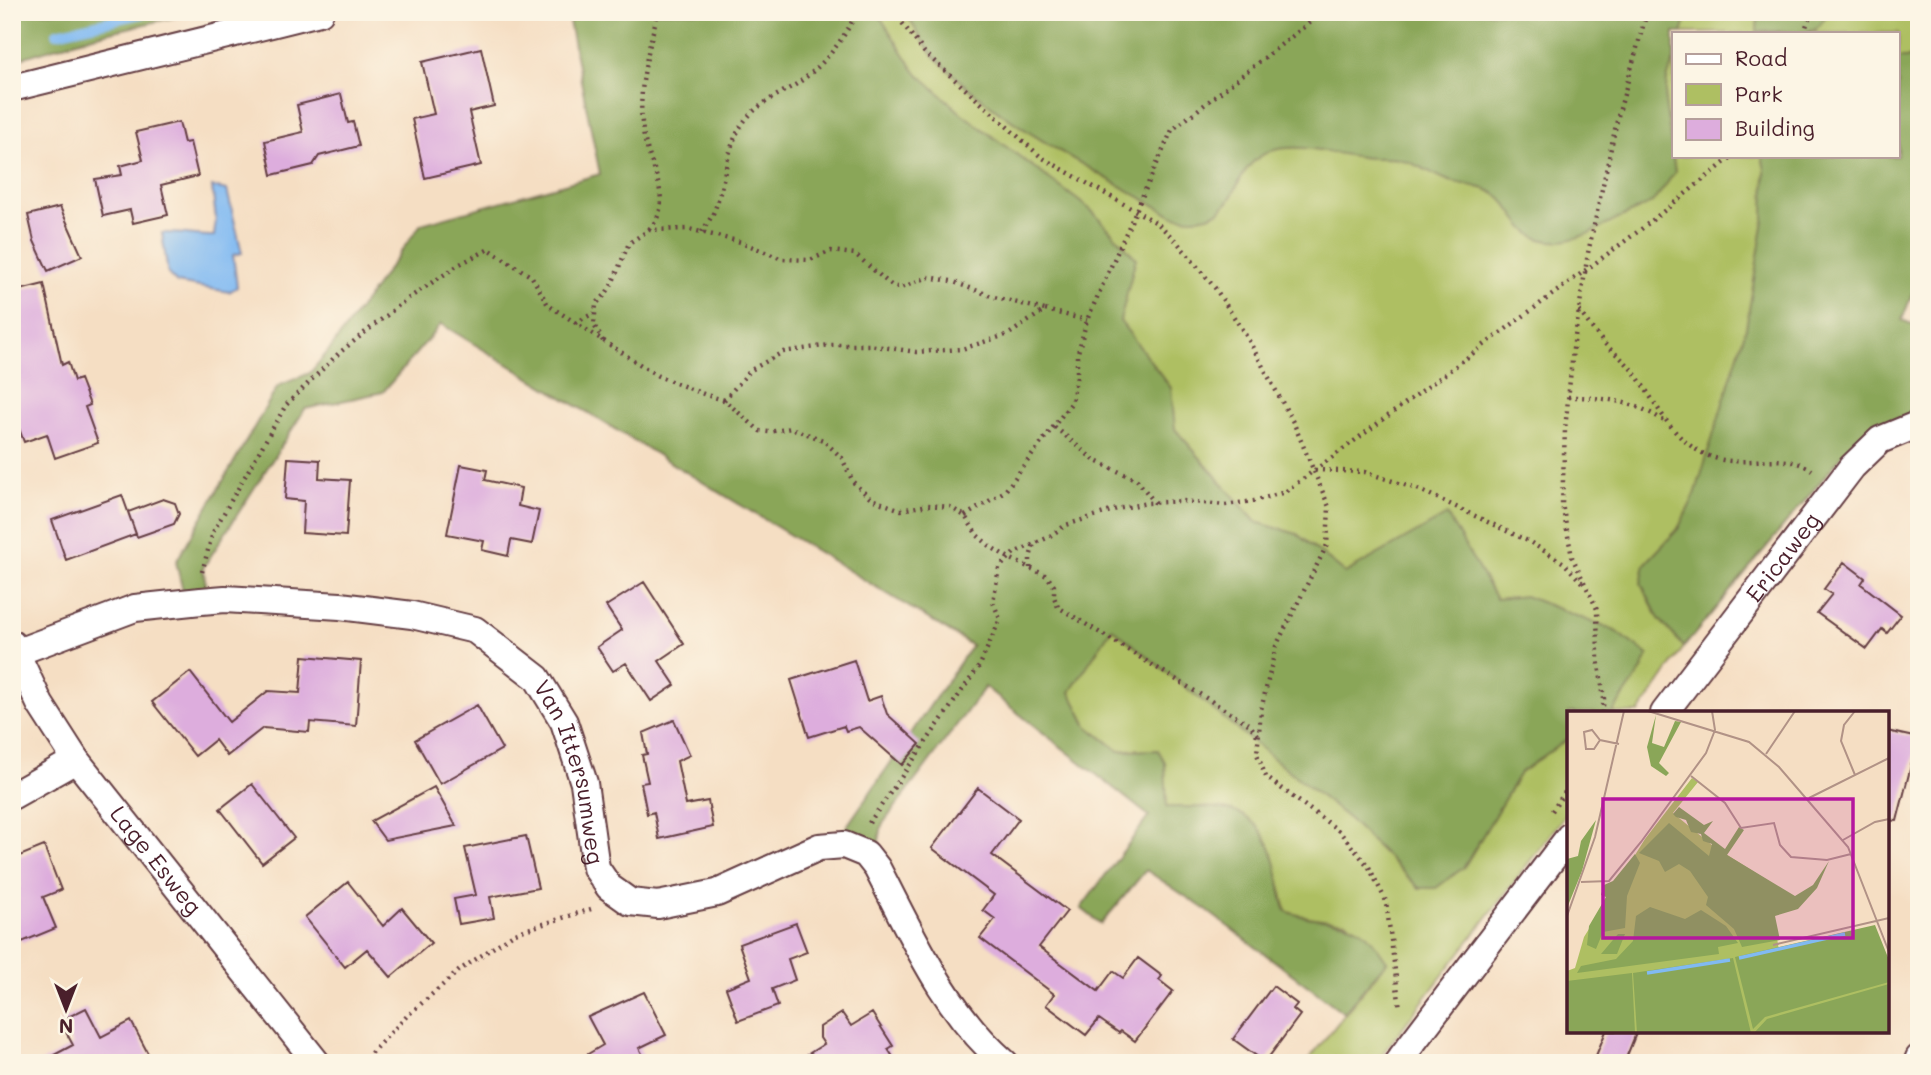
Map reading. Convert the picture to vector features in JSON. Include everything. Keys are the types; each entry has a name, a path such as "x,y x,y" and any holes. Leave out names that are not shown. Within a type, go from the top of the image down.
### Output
{"street":[{"path":"12,88 320,12"},
{"name":"Ericaweg","path":"1666,711 1852,467 1880,440 1919,424"},
{"name":"Van Ittersumweg","path":"14,648 135,608 225,599 340,606 412,615 475,631 537,677 564,722 584,783 596,868 609,887 630,902 658,905 717,893 819,847 844,845 852,848"},
{"name":"Lage Esweg","path":"14,648 40,704 76,760 317,1063"},
{"path":"12,796 76,760"},
{"path":"1398,1061 1567,840"},
{"path":"852,848 866,854 877,868 936,983 985,1046 1005,1063"},
{"path":"1917,1063 1919,1058"}],"path":[{"path":"603,342 594,325 596,304 606,295 612,284 628,243 649,230 661,213 662,197 643,132 642,93 646,60 658,12"},
{"path":"702,232 715,210 735,138 746,119 762,104 798,83 827,58 845,37 857,12"},
{"path":"894,12 924,52 1041,157 1157,223 1177,242 1215,288 1247,337 1294,424 1329,507 1327,545 1276,646 1260,718 1258,754 1266,777 1339,831 1369,867 1386,901 1403,1038 1398,1061"},
{"path":"965,516 1004,491 1072,402 1077,356 1087,320 1172,130 1323,12"},
{"path":"1602,711 1604,699 1598,658 1597,609 1572,557 1562,504 1568,397 1585,271 1618,116 1647,12"},
{"path":"1804,32 1811,12"},
{"path":"852,848 980,665 1000,619 993,602 999,568 1009,558 1066,525 1117,509 1183,501 1225,505 1254,501 1285,492 1585,271 1730,158"},
{"path":"649,230 688,229 702,232 741,242 782,260 810,260 831,251 855,254 892,286 901,288 928,277 951,281 994,297 1087,320"},
{"path":"201,601 201,577 213,532 286,405 339,353 406,300 460,264 489,249 531,277 548,305 658,376 724,400 760,431 791,428 823,440 842,458 853,482 871,499 901,510 928,505 950,507 965,516 977,535 1009,558 1047,576 1054,586 1058,607 1250,724 1258,738"},
{"path":"724,400 751,370 783,352 830,345 869,345 916,352 962,349 1009,334 1045,310"},
{"path":"1579,310 1605,344 1626,363 1653,398 1665,421"},
{"path":"575,323 594,313"},
{"path":"1568,397 1616,400 1653,413 1665,421 1686,443 1713,458 1754,462 1787,460 1807,467 1837,487"},
{"path":"1055,427 1094,460 1137,480 1155,503"},
{"path":"1315,470 1365,471 1420,490 1528,541 1564,564 1589,591"},
{"path":"1030,568 1034,542"},
{"path":"1250,724 1256,724 1260,718"},
{"path":"361,1063 407,1016 461,969 514,933 557,918 585,912 614,890"}],"green space":[{"path":"12,12 198,12 93,36 12,61"},
{"path":"567,12 877,12 915,71 961,113 1091,210 1136,258 1120,321 1171,388 1175,429 1256,522 1297,534 1345,573 1447,515 1496,599 1525,596 1615,631 1648,655 1642,670 1613,711 1567,711 1567,739 1520,773 1464,867 1436,888 1419,888 1350,820 1112,628 1070,692 1087,726 1119,751 1158,750 1165,762 1167,807 1218,808 1245,817 1257,826 1274,858 1286,911 1349,924 1369,937 1387,961 1344,1013 1206,910 1146,870 1101,924 1081,908 1149,816 985,687 882,825 876,857 838,839 972,645 441,324 383,392 305,409 203,568 208,596 184,596 176,562 278,386 310,373 421,224 600,174"},
{"path":"585,12 1919,12 1919,271 1684,647 1640,711 1567,711 1567,813 1375,1063 1306,1063 1387,961 1347,922 1301,918 1286,911 1273,855 1206,808 1167,807 1137,749 1119,751 1087,726 1081,714 439,313 612,181"},
{"path":"905,12 1689,12 1682,32 1672,32 1672,65 1667,79 1665,102 1675,172 1650,204 1584,235 1561,241 1549,241 1531,234 1498,196 1487,190 1447,180 1398,159 1366,158 1304,148 1271,151 1256,159 1246,170 1225,206 1214,214 1197,218 1174,216 1018,125 961,82 923,41"},
{"path":"1758,12 1830,12 1815,30 1805,32 1757,31"},
{"path":"1919,53 1919,276 1902,320 1919,327 1919,413 1881,423 1854,441 1684,647 1659,619 1641,583 1645,564 1678,529 1695,495 1746,328 1764,220 1765,170 1762,158 1899,158 1899,58"}],"water":[{"path":"212,187 227,190 242,253 233,255 237,287 229,292 177,283 168,274 162,233 214,236 216,219"}],"building":[{"path":"481,48 494,106 469,112 481,165 425,178 412,119 434,114 422,62"},
{"path":"341,94 348,123 353,122 359,146 319,156 313,165 272,175 265,141 303,132 297,105"},
{"path":"179,122 184,143 190,142 198,176 161,185 168,215 133,223 130,210 103,216 95,179 122,175 120,166 143,160 136,132"},
{"path":"60,207 82,256 48,271 34,241 28,215"},
{"path":"44,284 62,365 68,362 74,381 80,379 90,405 85,407 98,443 55,458 47,434 24,442 12,409 12,292"},
{"path":"288,458 320,460 319,478 350,480 346,536 302,533 304,501 285,499"},
{"path":"461,465 487,470 485,480 521,488 518,506 539,511 532,544 511,540 508,556 482,550 484,541 447,534"},
{"path":"122,495 136,534 66,560 52,520"},
{"path":"163,499 175,503 179,514 174,524 137,537 128,512"},
{"path":"1844,562 1865,578 1861,584 1901,615 1887,633 1882,629 1867,649 1817,613 1832,594 1824,589"},
{"path":"644,582 684,644 659,661 675,685 651,701 626,663 613,671 597,647 622,630 606,606"},
{"path":"303,656 361,661 356,726 310,722 309,732 263,728 227,756 215,740 195,756 152,702 190,672 229,722 268,691 300,693"},
{"path":"854,660 867,701 881,696 887,714 920,744 902,765 859,727 846,731 844,726 809,737 791,680"},
{"path":"477,705 502,749 440,784 415,740"},
{"path":"674,720 690,755 677,761 686,805 708,801 713,827 659,839 654,812 647,814 641,783 648,782 642,755 647,754 643,733"},
{"path":"1889,731 1918,738 1897,821 1889,820"},
{"path":"252,784 294,838 262,863 220,809"},
{"path":"434,787 456,826 385,840 371,821"},
{"path":"978,788 1019,819 992,855 1067,911 1039,947 1098,991 1113,971 1123,978 1138,958 1162,976 1159,980 1173,991 1135,1041 1099,1019 1086,1035 1046,1005 1054,994 980,938 995,919 983,910 994,895 932,848"},
{"path":"526,836 538,888 490,897 494,918 459,924 454,899 476,895 465,848"},
{"path":"44,846 61,890 43,897 56,928 22,942 12,918 12,890 21,886 12,859"},
{"path":"348,882 383,926 402,908 431,943 391,977 367,949 345,967 305,917"},
{"path":"796,923 807,952 788,959 795,980 772,989 778,1006 738,1021 726,988 751,978 739,944"},
{"path":"1273,986 1297,1004 1293,1009 1300,1015 1265,1062 1233,1039"},
{"path":"644,992 666,1035 639,1048 647,1063 573,1063 603,1045 588,1017"},
{"path":"86,1008 101,1037 131,1021 153,1063 39,1063 73,1045 60,1021"},
{"path":"842,1013 851,1026 872,1013 893,1046 888,1049 897,1063 794,1063 824,1044 820,1038 820,1027"},
{"path":"1605,1033 1636,1033 1624,1063 1593,1063"}],"waterway":[{"path":"57,33 149,12"}]}
